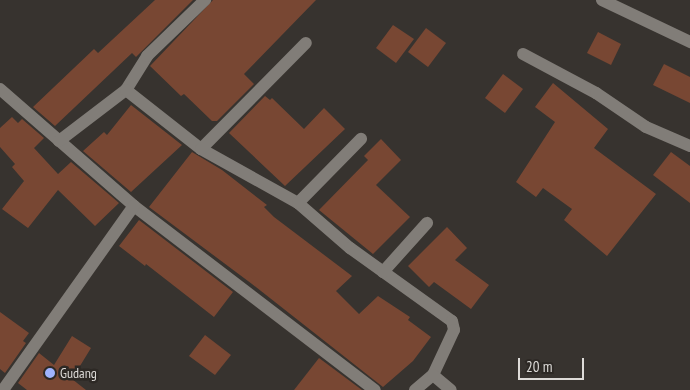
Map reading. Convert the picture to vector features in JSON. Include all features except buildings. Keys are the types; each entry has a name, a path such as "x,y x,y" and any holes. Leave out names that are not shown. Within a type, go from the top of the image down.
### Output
{"street":[{"path":"59,141 126,90 146,56 204,0"},
{"path":"602,0 690,42"},
{"path":"201,149 306,43"},
{"path":"523,54 596,93 646,127 690,146"},
{"path":"0,89 134,206 375,390"},
{"path":"126,90 201,149 298,204 383,272 452,320 452,337 433,375 414,390"},
{"path":"298,204 361,139"},
{"path":"3,390 134,206"},
{"path":"383,272 427,223"},
{"path":"433,375 451,390"}],"place":[{"name":"Gudang","path":"50,373"}]}
